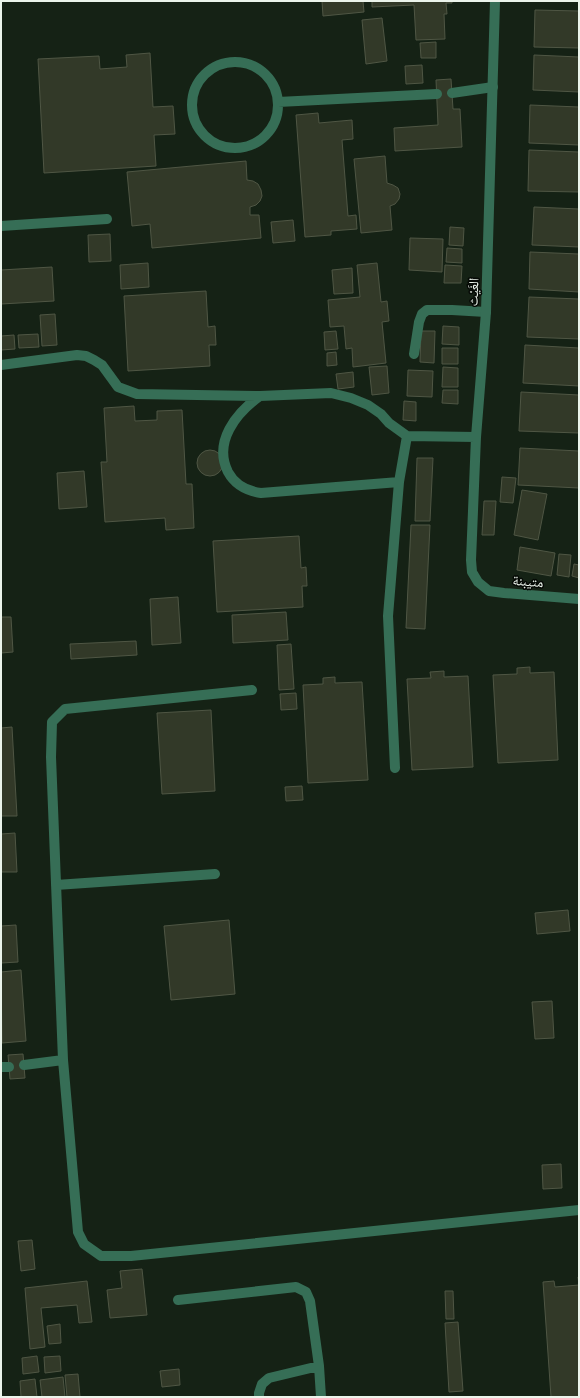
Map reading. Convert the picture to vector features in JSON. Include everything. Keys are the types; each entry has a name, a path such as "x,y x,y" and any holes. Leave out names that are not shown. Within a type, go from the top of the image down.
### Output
{"street":[{"name":"الغَيْث","path":"478,582 472,572 471,560 476,437 486,312 495,1"},
{"path":"240,62 253,66 264,74 273,84 278,102 278,110 274,123 267,134 256,143 244,148 230,148 218,144 206,137 198,126 194,114 193,100 196,88 204,76 214,68 227,63 240,62"},
{"path":"452,93 493,87"},
{"path":"278,102 437,94"},
{"path":"1,226 107,219"},
{"path":"414,354 419,322 422,314 427,310 486,312"},
{"path":"1,365 77,355 86,356 102,365 118,387 137,394 260,396 331,393 351,398 368,405 407,436 476,437"},
{"path":"260,396 248,404 238,414 225,438 222,452 224,464 230,476 239,486 251,492 261,493 399,482"},
{"path":"395,768 388,616 399,482 407,436"},
{"name":"متيبنة","path":"478,582 489,591 579,599"},
{"path":"252,690 65,709 52,722 51,757 63,1060 78,1232 84,1244 102,1256 131,1256 579,1210"},
{"path":"56,885 215,874"},
{"path":"24,1065 63,1060"},
{"path":"178,1300 296,1287 306,1292 310,1300 319,1366 321,1397"},
{"path":"260,1397 259,1392 262,1384 269,1378 319,1366"}],"building":[{"path":"322,1 363,1 364,12 323,16"},
{"path":"372,1 452,1 452,3 446,3 447,14 444,14 445,39 416,40 414,5 372,7"},
{"path":"535,10 579,11 579,48 534,47"},
{"path":"382,18 387,61 366,64 362,20"},
{"path":"436,42 436,58 421,58 420,43"},
{"path":"150,53 153,107 173,106 175,134 154,135 156,166 44,173 38,59 99,56 100,69 127,67 126,55"},
{"path":"534,55 579,57 579,92 533,90"},
{"path":"422,65 423,83 406,84 405,66"},
{"path":"451,79 453,109 460,109 462,147 395,151 394,128 438,125 436,80"},
{"path":"530,105 579,107 579,145 529,143"},
{"path":"318,113 319,123 352,120 353,139 342,140 348,216 356,215 357,229 331,231 331,235 305,237 296,115"},
{"path":"529,150 579,152 579,192 528,191"},
{"path":"385,156 387,183 398,188 400,194 399,199 395,204 390,206 392,230 361,233 354,159"},
{"path":"246,161 247,180 258,184 261,190 262,196 260,201 256,205 250,207 250,215 259,215 261,238 152,248 150,224 132,226 127,172"},
{"path":"534,207 579,209 579,247 532,245"},
{"path":"293,220 295,241 273,243 271,222"},
{"path":"450,227 464,228 463,246 449,245"},
{"path":"110,234 111,261 89,262 88,235"},
{"path":"410,238 443,239 442,272 409,270"},
{"path":"447,248 462,249 462,263 446,262"},
{"path":"530,252 579,254 579,292 529,289"},
{"path":"148,263 149,287 121,289 120,265"},
{"path":"377,263 381,302 387,301 389,321 382,322 386,363 353,367 352,348 346,349 344,326 330,327 328,300 360,297 357,265"},
{"path":"445,265 462,266 461,283 444,283"},
{"path":"52,267 54,301 1,304 1,270"},
{"path":"352,268 353,293 334,294 332,270"},
{"path":"206,291 208,327 215,326 216,345 209,345 210,366 128,371 124,296"},
{"path":"529,297 579,299 579,339 527,337"},
{"path":"55,314 57,345 42,346 40,315"},
{"path":"443,326 459,327 459,345 442,344"},
{"path":"336,331 338,349 325,350 324,332"},
{"path":"421,331 435,331 434,363 420,362"},
{"path":"38,334 39,347 19,348 18,335"},
{"path":"14,335 15,349 1,350 1,336"},
{"path":"525,345 579,348 579,386 523,383"},
{"path":"442,348 458,348 458,364 442,364"},
{"path":"336,352 337,365 327,366 327,353"},
{"path":"387,366 389,393 372,395 369,367"},
{"path":"443,367 458,368 458,387 442,387"},
{"path":"408,370 433,371 432,397 407,396"},
{"path":"353,372 354,387 338,389 336,374"},
{"path":"443,390 458,390 458,404 442,403"},
{"path":"521,392 579,395 579,433 519,431"},
{"path":"404,401 416,402 416,421 403,420"},
{"path":"134,406 135,421 157,420 157,411 182,410 186,484 192,484 194,528 166,530 165,518 105,522 101,462 107,462 104,408"},
{"path":"520,448 579,451 579,488 518,485"},
{"path":"210,450 219,454 223,463 219,472 210,476 201,472 197,463 201,454"},
{"path":"417,458 433,458 430,521 415,521"},
{"path":"84,471 87,507 59,509 57,473"},
{"path":"502,477 516,478 513,503 500,502"},
{"path":"522,490 547,494 538,540 514,535"},
{"path":"484,501 496,501 494,535 482,535"},
{"path":"411,525 430,525 425,629 406,628"},
{"path":"299,536 301,568 306,567 307,586 302,586 303,607 217,612 213,541"},
{"path":"520,547 555,553 551,576 517,570"},
{"path":"559,554 571,555 569,577 557,575"},
{"path":"574,564 579,565 579,578 572,576"},
{"path":"178,597 181,643 152,645 150,599"},
{"path":"286,612 288,640 233,643 232,615"},
{"path":"1,617 11,617 13,652 1,653"},
{"path":"136,641 137,655 71,659 70,644"},
{"path":"291,644 294,689 279,690 277,645"},
{"path":"530,667 530,673 554,672 558,760 498,763 493,675 517,674 517,668"},
{"path":"444,671 444,677 468,676 473,767 412,770 407,679 431,678 430,672"},
{"path":"335,677 335,683 362,682 368,780 308,783 303,685 323,684 323,678"},
{"path":"296,693 297,709 281,710 280,694"},
{"path":"211,710 215,791 162,794 157,713"},
{"path":"12,727 17,816 1,816 1,728"},
{"path":"302,786 303,800 286,801 285,787"},
{"path":"15,833 17,872 1,872 1,834"},
{"path":"568,910 570,931 537,934 535,913"},
{"path":"229,920 235,994 171,1000 164,926"},
{"path":"16,925 18,962 1,963 1,926"},
{"path":"21,970 26,1041 2,1043 1,972"},
{"path":"552,1001 554,1038 535,1039 532,1002"},
{"path":"23,1054 25,1078 10,1079 8,1055"},
{"path":"561,1164 562,1188 543,1189 542,1165"},
{"path":"32,1240 35,1269 21,1271 18,1241"},
{"path":"142,1269 147,1315 110,1318 107,1290 122,1288 120,1271"},
{"path":"87,1281 92,1322 79,1323 77,1305 41,1308 45,1347 30,1349 25,1288"},
{"path":"554,1281 555,1287 579,1285 579,1397 551,1397 543,1282"},
{"path":"445,1291 453,1291 454,1319 446,1319"},
{"path":"458,1322 463,1391 449,1392 445,1323"},
{"path":"60,1324 61,1343 49,1344 47,1326"},
{"path":"37,1356 39,1372 23,1374 22,1358"},
{"path":"60,1356 61,1371 45,1373 44,1357"},
{"path":"179,1369 180,1385 162,1387 160,1371"},
{"path":"78,1374 80,1397 67,1397 65,1375"},
{"path":"63,1377 65,1397 42,1397 40,1380"},
{"path":"35,1379 37,1397 21,1397 20,1381"}]}
